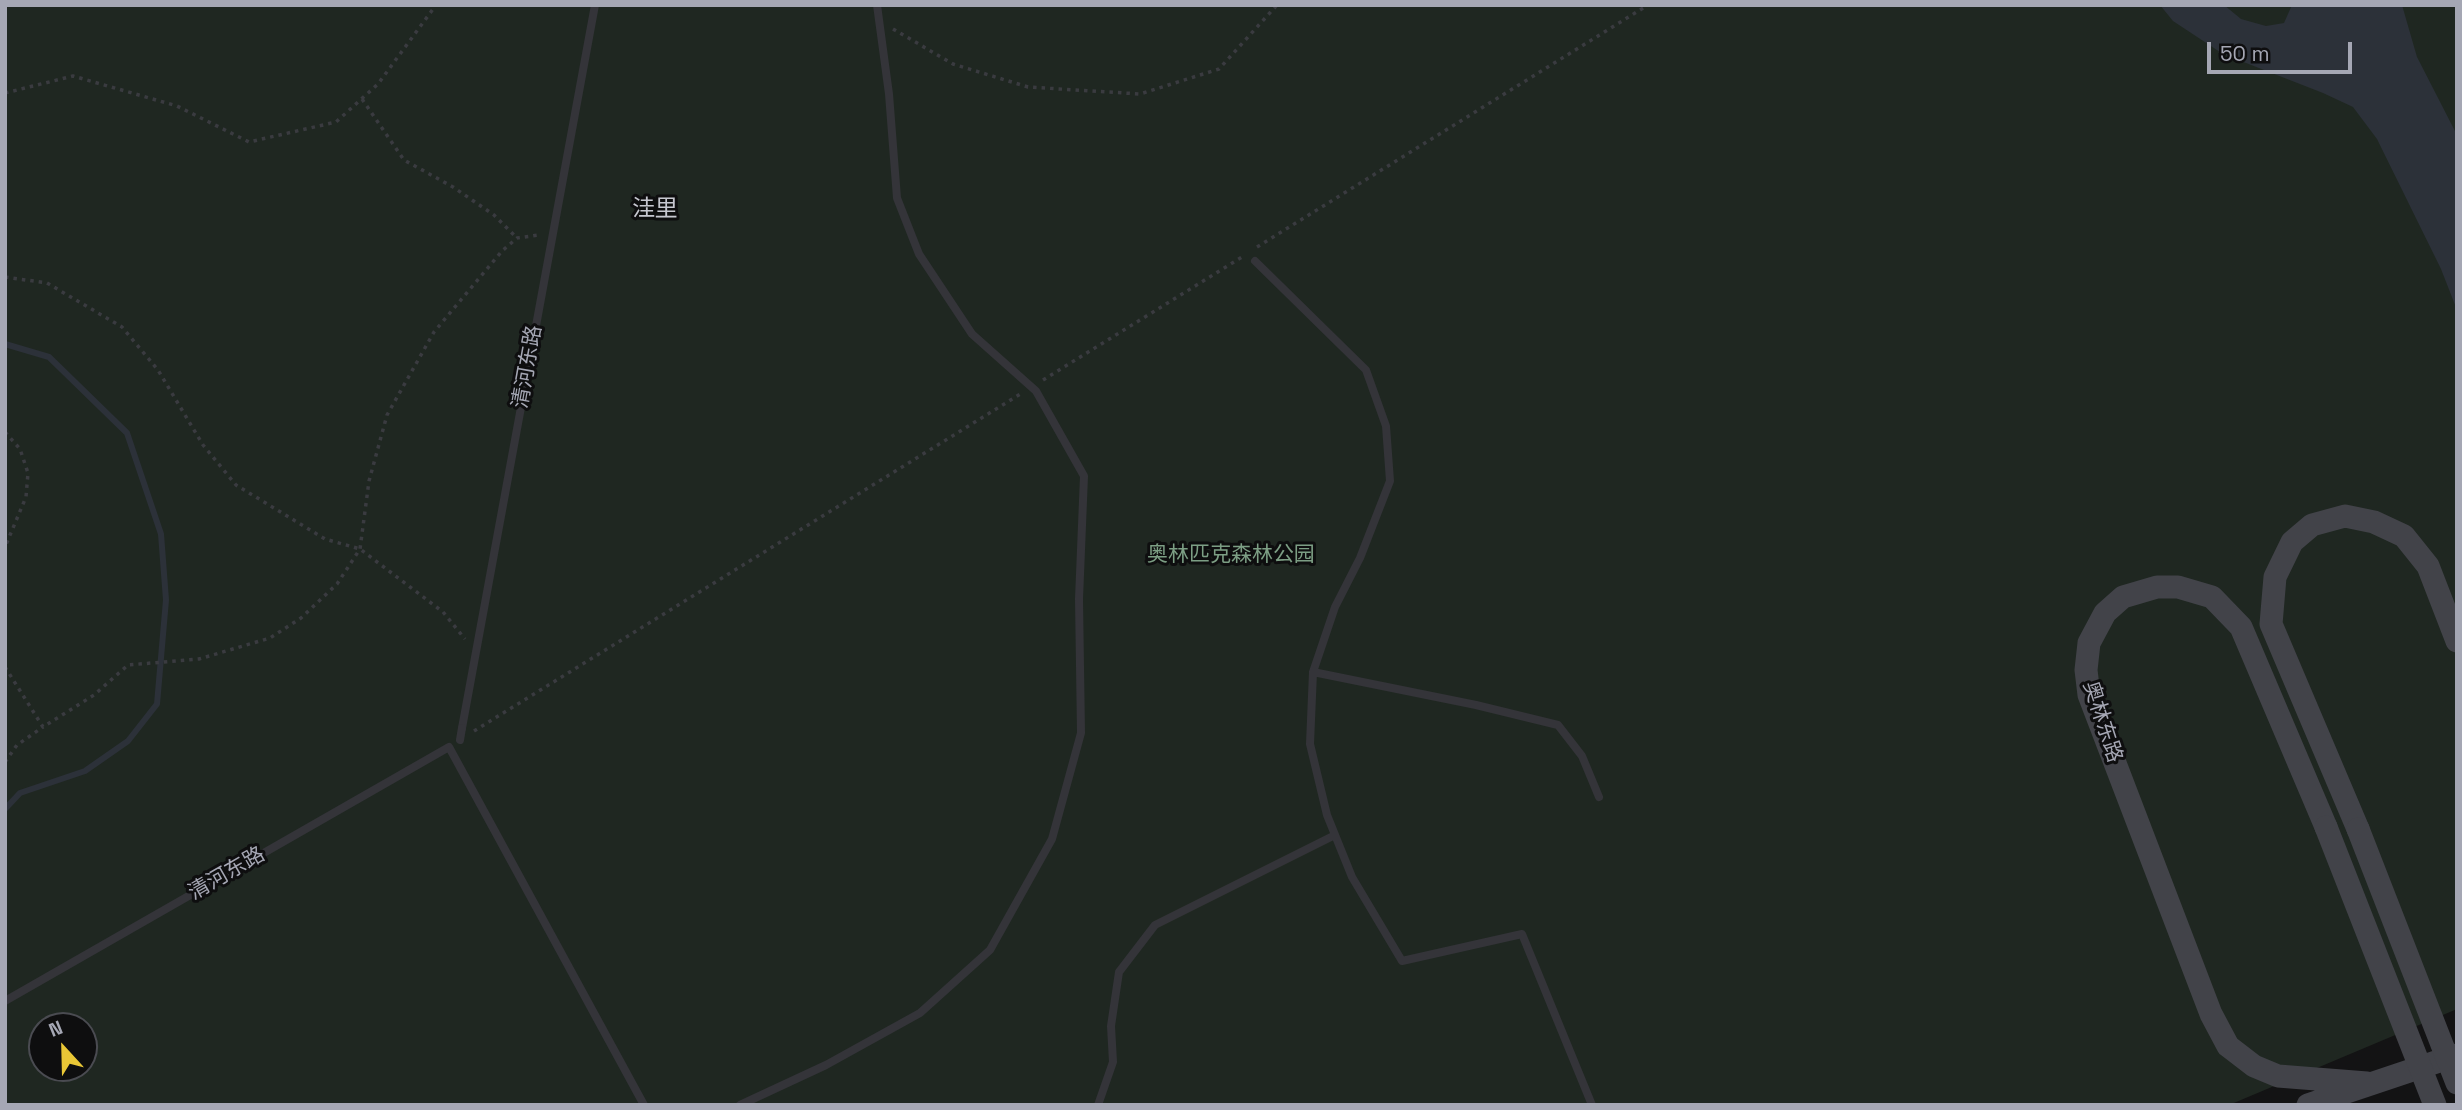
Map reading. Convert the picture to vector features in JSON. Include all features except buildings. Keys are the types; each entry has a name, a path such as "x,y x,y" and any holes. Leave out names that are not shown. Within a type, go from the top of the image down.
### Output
{"main road":[{"path":"2457,641 2428,566 2404,536 2374,522 2345,516 2312,525 2292,542 2274,577 2271,624 2358,829 2457,1083"},
{"name":"奥林东路","path":"2367,1083 2278,1076 2254,1066 2228,1046 2211,1014 2089,695 2086,670 2089,643 2105,612 2123,597 2157,587 2178,587 2212,597 2241,627 2326,827 2435,1105"},
{"path":"2308,1105 2457,1055"}],"lane":[{"name":"清河东路","path":"460,740 595,5"},
{"path":"740,1105 826,1065 920,1013 990,950 1052,839 1081,733 1079,599 1084,476 1031,387 972,334 919,254 897,198 890,94 877,5"},
{"path":"1255,261 1366,370 1386,426 1390,481 1360,558 1335,607 1313,672 1310,744 1327,816 1352,877 1402,961 1522,934 1592,1105"},
{"path":"1313,672 1476,705 1558,725 1582,756 1599,797"},
{"name":"清河东路","path":"5,1001 449,747"},
{"path":"449,747 644,1105"},
{"path":"1098,1105 1113,1062 1111,1026 1119,972 1155,925 1335,835"}],"path":[{"path":"5,93 73,76 177,106 249,142 336,122 378,84 436,5"},
{"path":"879,21 953,64 1028,87 1140,94 1219,69 1277,5"},
{"path":"1257,247 1648,5"},
{"path":"362,99 404,160 453,187 494,215 517,238"},
{"path":"5,762 17,745 94,695 128,665 199,659 270,638 301,618 337,584 360,549 369,481 387,415 434,332 502,251 517,238 552,234"},
{"path":"449,747 1245,255"},
{"path":"5,278 47,283 122,327 158,370 203,445 236,485 325,539 360,549 443,612 476,653"},
{"path":"5,432 20,449 28,473 26,497 5,547"},
{"path":"5,667 43,727"}],"green space":[{"name":"奥林匹克森林公园","path":"5,5 2457,5 2457,1009 2229,1105 5,1105"}],"shaded area":[{"path":"2160,5 2224,5 2241,19 2266,26 2284,23 2292,5 2402,5 2417,57 2457,135 2457,310 2441,269 2377,139 2353,107 2223,54 2173,21"}],"waterway":[{"path":"5,344 49,357 127,433 161,534 166,600 157,704 128,741 85,771 20,793 5,809"}],"district":[{"name":"洼里","path":"655,210"}]}
